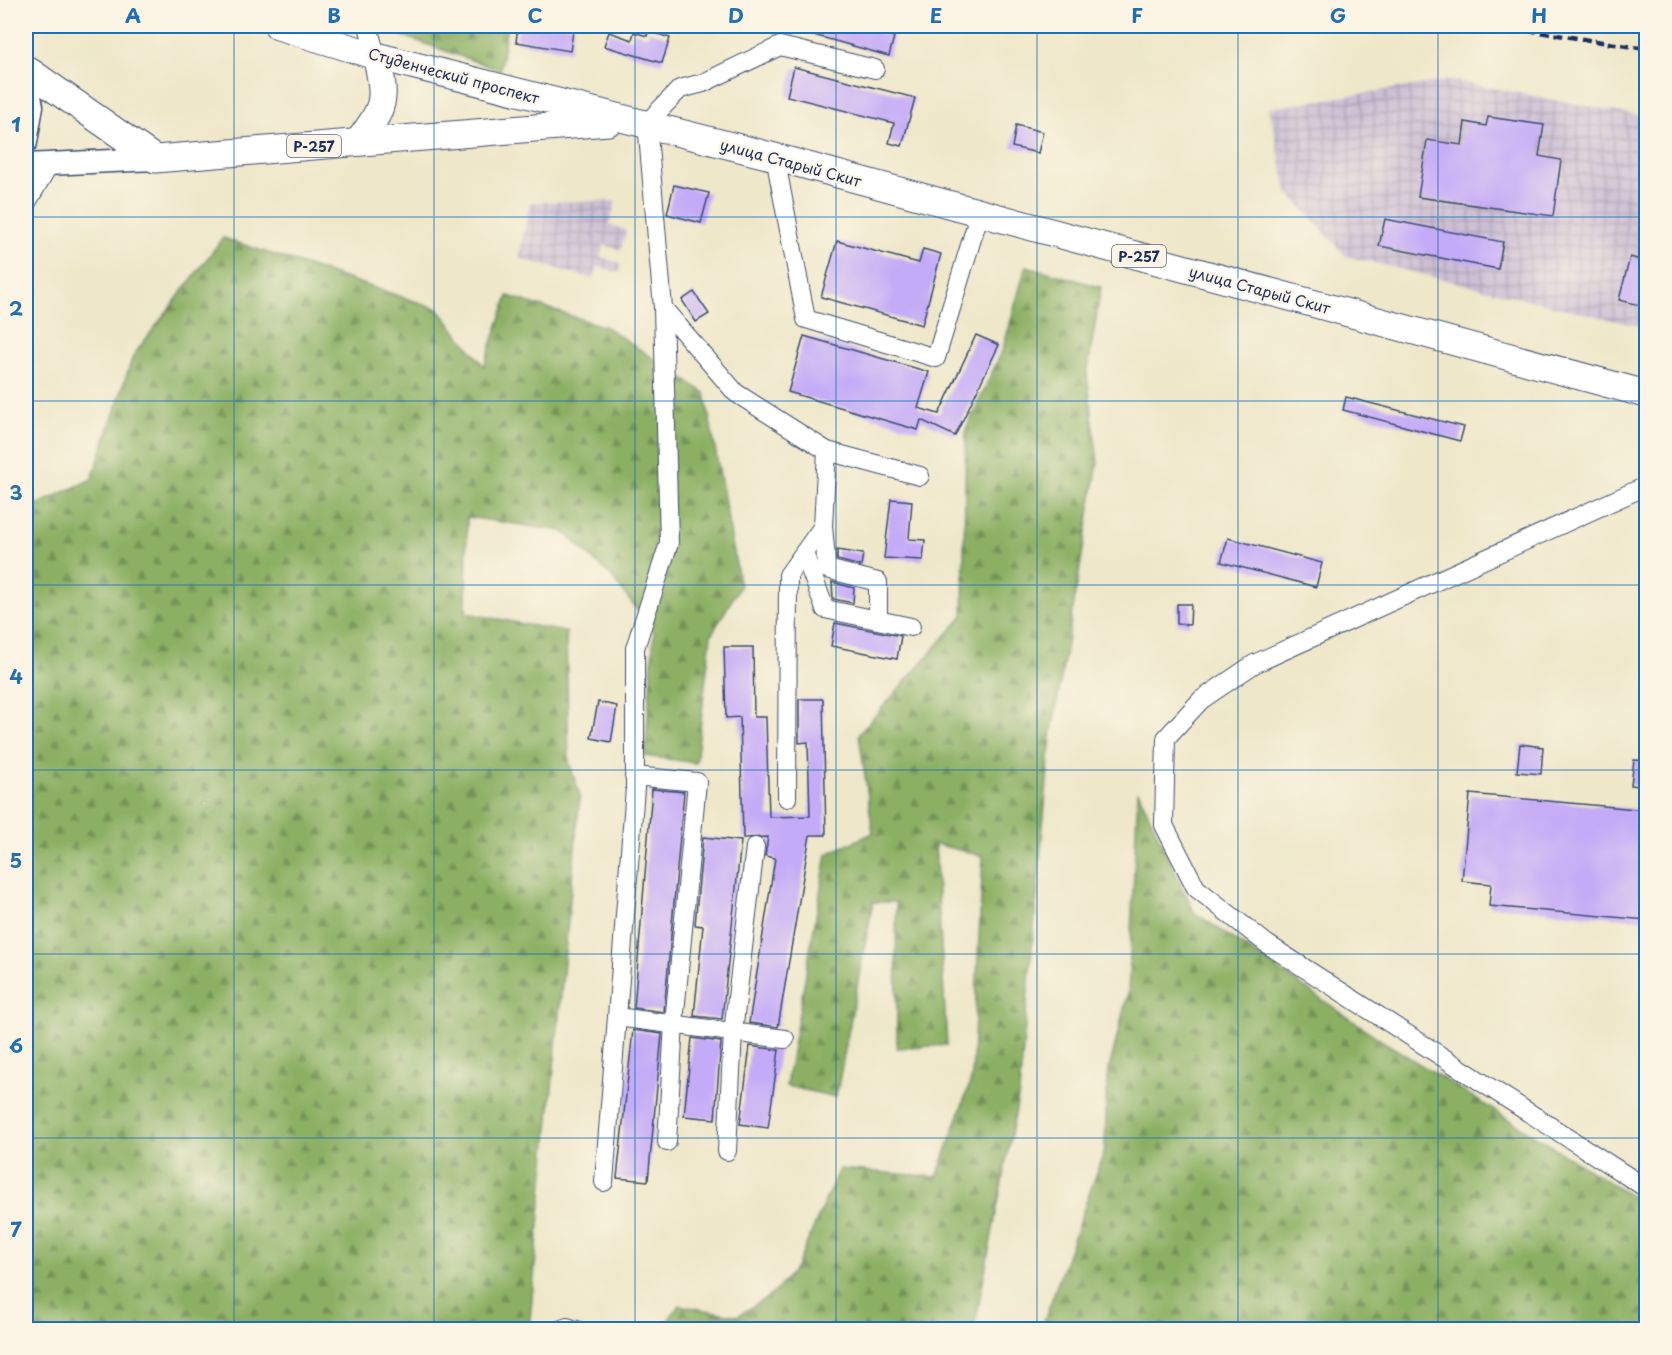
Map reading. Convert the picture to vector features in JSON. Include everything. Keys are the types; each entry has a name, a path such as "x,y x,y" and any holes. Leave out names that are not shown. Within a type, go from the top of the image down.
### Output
{"highway":[{"name":"Студенческий проспект","path":"278,26 376,56 639,122"},
{"name":"Р-257","path":"358,142 378,117 383,84 376,56"},
{"path":"26,69 155,159"},
{"name":"Р-257","path":"155,159 639,122"},
{"name":"улица Старый Скит","path":"639,122 980,212 1647,394"}],"main road":[{"path":"26,79 32,106 26,142"},
{"path":"26,165 155,159"}],"street":[{"path":"368,26 376,56"},
{"path":"604,1182 634,776 634,648 669,543 663,308 639,122 680,89 703,83 780,46 875,69"},
{"path":"775,158 806,319 936,358 980,212"},
{"path":"26,204 49,165"},
{"path":"663,308 736,393 827,451 920,476"},
{"path":"827,451 823,526 827,569 878,582 878,620"},
{"path":"1647,486 1254,664 1201,700 1166,738 1164,825 1196,888 1267,944 1647,1188"},
{"path":"787,798 788,575 823,526"},
{"path":"804,553 825,609 911,627"},
{"path":"634,776 697,782 674,1023 667,1142"},
{"path":"727,1151 733,1032 755,847"},
{"path":"617,1017 785,1039"},
{"path":"559,1329 567,1327 577,1329"}],"shaded area":[{"path":"1450,80 1646,117 1646,328 1346,256 1287,191 1269,108"},
{"path":"616,201 609,225 626,230 621,250 604,245 600,257 621,263 619,272 598,267 593,279 519,258 530,202"}],"green space":[{"path":"401,26 507,26 500,70 397,34"},
{"path":"223,238 438,309 484,366 508,296 606,327 705,393 740,586 711,635 696,763 645,756 654,632 611,576 563,531 467,517 466,613 566,632 569,762 580,795 529,1329 26,1330 26,510 92,479 133,356"},
{"path":"1026,266 1101,287 1087,375 1098,462 1051,737 1019,1093 974,1329 662,1329 679,1305 738,1316 774,1293 796,1268 839,1169 937,1177 972,1077 983,856 935,844 947,1045 897,1048 896,902 873,902 836,1097 786,1086 827,854 873,833 859,734 963,616 966,429 1003,349"},
{"path":"1138,791 1194,912 1384,1042 1646,1205 1646,1329 1044,1329 1042,1327 1105,1149 1107,1077 1128,993"}],"building":[{"path":"518,26 574,26 570,51 516,42"},
{"path":"792,26 855,26 894,37 889,56 792,29"},
{"path":"649,31 670,38 662,63 604,46 609,32 632,40 634,32 647,36"},
{"path":"794,67 915,98 902,146 889,143 894,123 787,96"},
{"path":"1488,117 1544,125 1539,156 1561,160 1553,216 1418,197 1427,140 1462,145 1465,122 1486,126"},
{"path":"1016,125 1043,132 1038,153 1012,147"},
{"path":"674,185 709,193 701,223 667,214"},
{"path":"1385,219 1503,242 1498,269 1379,246"},
{"path":"837,241 919,263 923,249 941,254 922,325 821,297"},
{"path":"1630,257 1647,262 1647,307 1619,300"},
{"path":"694,292 709,314 696,322 682,300"},
{"path":"976,335 999,345 955,436 921,420 918,430 788,392 804,336 929,372 918,408 939,414"},
{"path":"1346,397 1464,427 1460,441 1343,410"},
{"path":"891,499 912,501 909,539 925,540 923,560 884,558"},
{"path":"1228,538 1322,563 1316,587 1221,562"},
{"path":"837,550 863,554 861,566 837,560"},
{"path":"832,582 854,588 853,603 833,599"},
{"path":"1177,604 1191,604 1190,625 1177,624"},
{"path":"835,623 901,636 897,659 831,646"},
{"path":"724,647 753,647 754,717 766,717 769,817 810,816 808,742 799,743 799,699 823,699 826,835 810,835 778,1027 749,1023 775,858 765,856 768,837 743,838 740,717 726,718"},
{"path":"598,702 617,706 611,742 591,738"},
{"path":"1520,744 1543,747 1541,774 1517,772"},
{"path":"1634,760 1647,761 1647,787 1631,785"},
{"path":"652,789 684,792 664,1012 634,1008"},
{"path":"1470,794 1647,810 1647,920 1489,906 1491,884 1462,881"},
{"path":"703,837 741,841 722,1019 694,1016 703,926 695,925"},
{"path":"633,1030 662,1034 648,1181 617,1178"},
{"path":"692,1038 721,1042 715,1119 684,1116"},
{"path":"750,1046 779,1050 768,1128 740,1124"}],"railway":[{"path":"1501,26 1646,49"}]}
